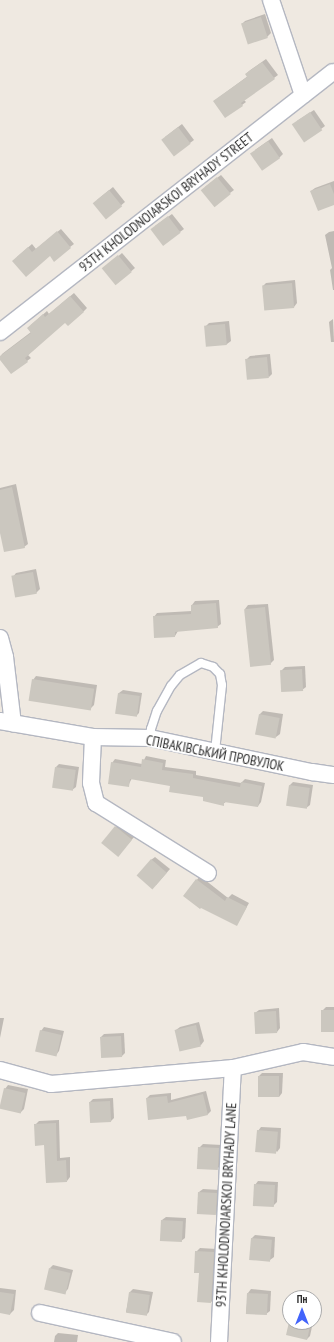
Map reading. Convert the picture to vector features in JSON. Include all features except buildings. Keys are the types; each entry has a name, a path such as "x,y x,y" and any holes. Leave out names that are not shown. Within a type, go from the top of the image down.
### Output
{"street":[{"path":"272,0 303,95"},
{"name":"93TH KHOLODNOIARSKOI BRYHADY STREET","path":"0,332 303,95 334,74"},
{"path":"0,638 5,657 7,723"},
{"name":"СПІВАКІВСЬКИЙ ПРОВУЛОК","path":"7,723 92,736 150,738 312,772 334,775"},
{"path":"92,736 91,783 96,803 208,873"},
{"path":"0,1070 51,1084 233,1068 303,1052 334,1057"},
{"name":"93TH KHOLODNOIARSKOI BRYHADY LANE","path":"219,1342 233,1068"},
{"path":"40,1313 173,1342"}],"lane":[{"path":"150,738 151,729 157,711 171,686 180,675 201,663 213,666 220,674 222,685 216,752"}]}
